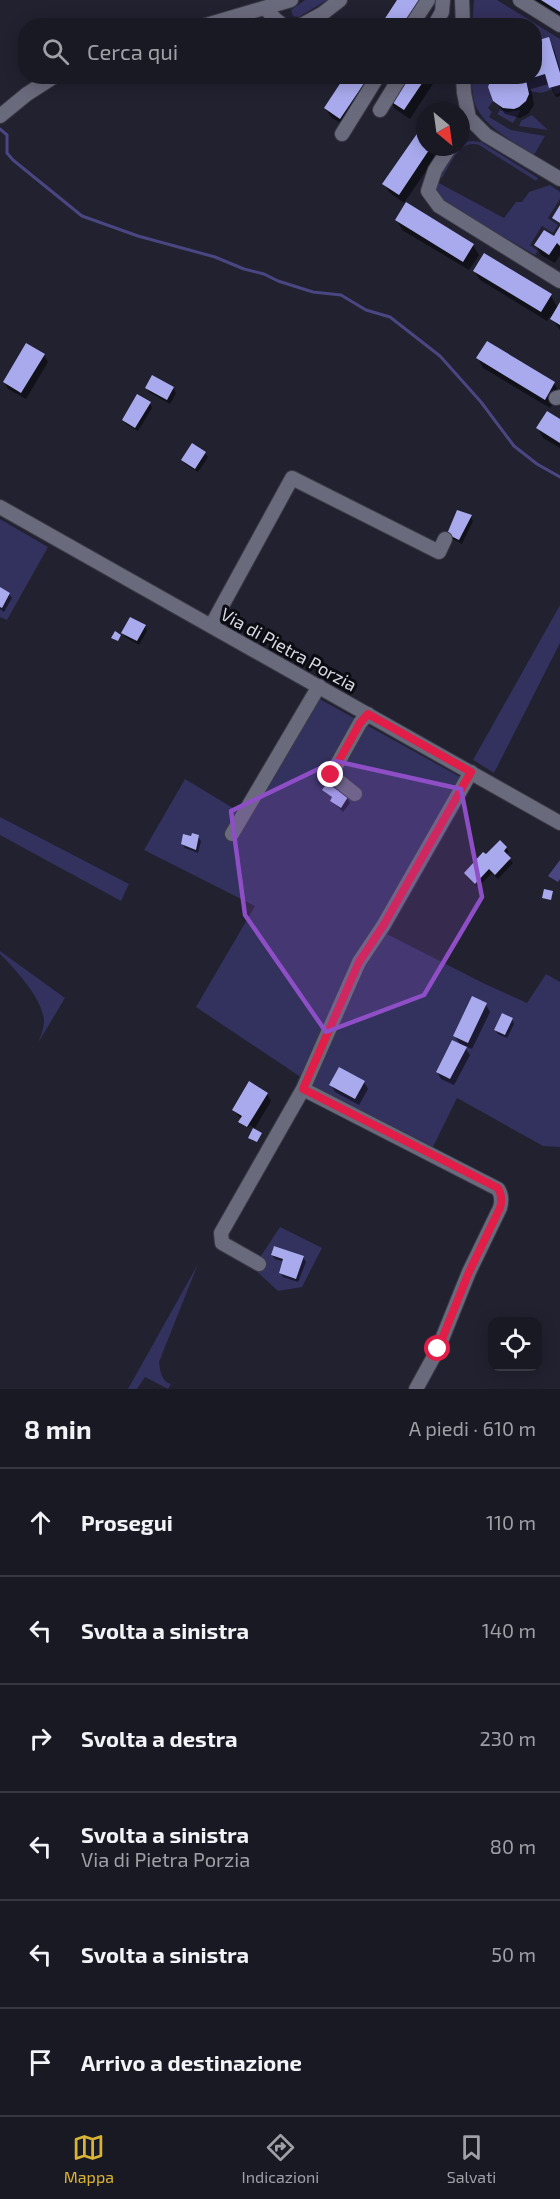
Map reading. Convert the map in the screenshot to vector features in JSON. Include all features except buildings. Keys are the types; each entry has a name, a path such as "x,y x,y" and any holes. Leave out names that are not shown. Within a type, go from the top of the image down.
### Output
{"street":[{"path":"233,18 291,0"},
{"path":"315,18 340,0"},
{"path":"416,18 428,0"},
{"path":"439,18 442,12 443,0"},
{"path":"463,0 463,18"},
{"path":"520,0 560,25"},
{"path":"266,9 273,18"},
{"path":"0,116 43,84"},
{"path":"342,134 373,84"},
{"path":"380,110 396,84"},
{"path":"464,84 466,102"},
{"path":"470,119 486,135 560,179"},
{"path":"444,156 435,170 428,191 439,206 560,281"},
{"path":"211,626 292,478 438,552 445,539"},
{"name":"Via di Pietra Porzia","path":"0,507 560,823"},
{"path":"232,834 319,686"},
{"path":"355,794 331,775 360,723 371,716"},
{"path":"259,1264 222,1243 221,1233 303,1089 359,962 383,926 468,770"},
{"path":"303,1089 498,1188 501,1193 500,1208 469,1272 438,1349 416,1389"}],"highlighted area":[{"path":"335,761 461,789 482,897 424,995 326,1032 245,915 231,811"}],"shaded area":[{"path":"305,0 327,0 299,17 293,16 291,10"},
{"path":"474,0 497,0 526,18 473,18"},
{"path":"542,28 560,39 560,73 542,59"},
{"path":"545,74 549,88 560,85 560,93 555,94 553,89 541,93 529,91 527,84 542,84 542,75"},
{"path":"472,84 489,84 488,87 493,101 488,108 492,112 489,117 511,130 545,136 534,155 499,132 484,118 478,110"},
{"path":"500,110 508,112 521,110 513,123 497,114"},
{"path":"532,115 548,130 519,126 521,121"},
{"path":"470,141 481,142 538,178 536,181 479,145 470,145"},
{"path":"453,156 455,156 442,178 440,177"},
{"path":"437,182 504,218 516,202 522,202 529,192 550,185 560,192 560,199 548,218 558,225 553,233 542,226 530,245 538,251 535,255 446,203 438,194"},
{"path":"0,519 48,547 7,620 0,617 0,607 2,608 10,593 0,588"},
{"path":"560,605 560,643 494,773 473,760"},
{"path":"307,692 462,778 302,1078 196,1007 255,906 144,850 185,779 238,811","holes":["327,783 348,797 340,808 330,801 332,797 322,790","192,833 199,835 195,849 181,843 183,835 191,836"]},
{"path":"0,817 129,884 121,901 0,835"},
{"path":"560,860 560,879 558,882 548,876"},
{"path":"385,933 527,1003 546,974 560,982 560,1147 543,1146 457,1098 431,1151 311,1089 311,1079 365,963","holes":["502,1013 513,1018 505,1035 494,1030","452,1040 466,1047 450,1079 436,1071","339,1068 364,1081 355,1098 330,1085"]},
{"path":"0,951 65,998 38,1043 44,1020 42,1011 27,984 0,954"},
{"path":"280,1227 322,1248 302,1287 278,1291 253,1268","holes":["274,1246 304,1256 296,1278 279,1272 283,1259 271,1255"]},
{"path":"198,1264 159,1362 164,1379 171,1384 168,1389 145,1377 137,1389 128,1389"}],"waterway":[{"path":"0,129 7,135 7,153 13,160 82,216 138,236 215,257 313,292 341,295 366,310 390,317 440,356 481,402 514,446 537,464 560,477"}],"route":[{"path":"331,775 360,723 368,714 471,772 383,926 359,962 303,1089 498,1188 501,1193 500,1208 469,1272 438,1349"}]}
